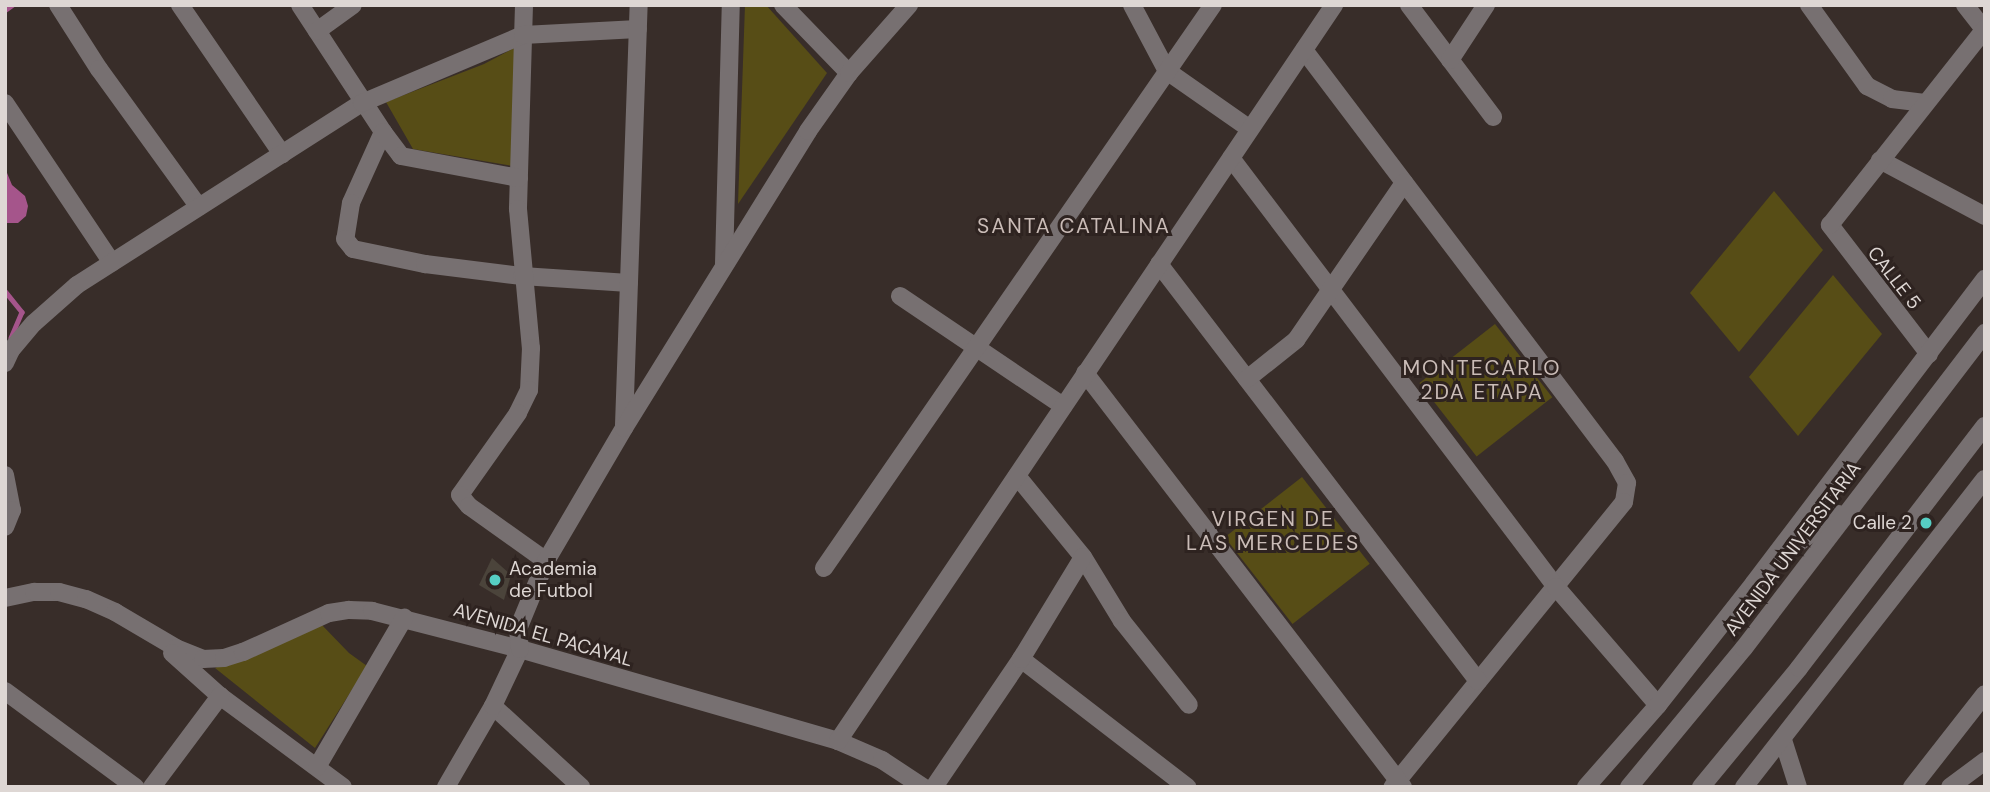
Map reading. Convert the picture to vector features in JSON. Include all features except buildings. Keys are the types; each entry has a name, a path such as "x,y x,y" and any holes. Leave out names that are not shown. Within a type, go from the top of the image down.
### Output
{"street":[{"path":"58,5 99,69 199,207"},
{"path":"180,5 282,154"},
{"path":"300,5 362,103 401,156 519,178"},
{"path":"317,31 353,5"},
{"path":"524,5 519,178 522,276 527,295 531,348 529,390 518,413 460,495 469,506 546,561"},
{"path":"624,428 639,5"},
{"path":"724,267 731,5"},
{"path":"783,5 849,73"},
{"path":"446,787 492,706 520,649 518,629 546,561 624,428 808,131 849,73 909,5"},
{"path":"1132,5 1167,71 1250,130"},
{"path":"824,568 1213,5"},
{"path":"838,741 1334,5"},
{"path":"1409,5 1493,117"},
{"path":"1450,60 1486,5"},
{"path":"1809,5 1867,86 1892,99 1925,103"},
{"path":"1965,5 1984,30 1880,160 1985,216"},
{"path":"5,363 10,350 34,323 76,285 362,103 523,35 638,29"},
{"path":"1086,373 1397,784 1624,502 1627,483 1615,461 1304,50"},
{"path":"5,103 112,263"},
{"path":"383,132 351,203 345,239 353,249 425,264 522,276 629,283"},
{"path":"1231,158 1556,587 1658,705"},
{"name":"CALLE 5","path":"1880,160 1830,225 1929,354"},
{"path":"1247,379 1296,340 1404,183"},
{"path":"1159,264 1478,681"},
{"path":"1587,787 1658,705 1985,279"},
{"path":"900,296 1063,406"},
{"name":"AVENIDA UNIVERSITARIA","path":"1629,787 1744,648 1985,333"},
{"path":"1701,787 1799,668 1985,426"},
{"path":"5,475 9,505 5,527"},
{"path":"1017,475 1083,557 1122,621 1189,705"},
{"path":"1744,787 1985,479"},
{"path":"1770,562 1854,505"},
{"path":"934,787 1021,659 1083,557"},
{"path":"5,598 34,592 59,592 115,612 149,632 220,696 343,787"},
{"name":"AVENIDA EL PACAYAL","path":"149,632 191,655 214,659 243,652 330,613 372,611 520,649 838,741 881,760 923,787"},
{"path":"317,767 404,618"},
{"path":"1021,659 1187,787"},
{"path":"5,691 135,787"},
{"path":"1912,787 1985,694"},
{"path":"152,787 220,696"},
{"path":"492,706 581,787"},
{"path":"1783,740 1798,787"},
{"path":"1950,787 1985,761"}],"shaded area":[{"path":"745,5 766,5 827,73 738,204"},
{"path":"516,47 513,166 413,149 386,102 484,64"},
{"path":"5,168 12,185 25,196 28,206 26,216 18,223 5,223"},
{"path":"1774,191 1823,250 1739,352 1690,293"},
{"path":"1833,275 1882,334 1798,436 1749,377"},
{"path":"1495,324 1552,397 1477,456 1419,383"},
{"path":"1302,477 1370,564 1292,624 1225,537"},
{"path":"320,623 349,653 367,666 315,748 215,668"}],"waterway":[{"path":"5,10 12,5"},
{"path":"5,291 22,312 11,338"}],"place":[{"name":"Calle 2","path":"1926,523"},
{"name":"Academia de Futbol","path":"495,580"}],"district":[{"name":"SANTA CATALINA","path":"1074,226"},
{"name":"MONTECARLO 2DA ETAPA","path":"1482,380"},
{"name":"VIRGEN DE LAS MERCEDES","path":"1273,531"}]}
